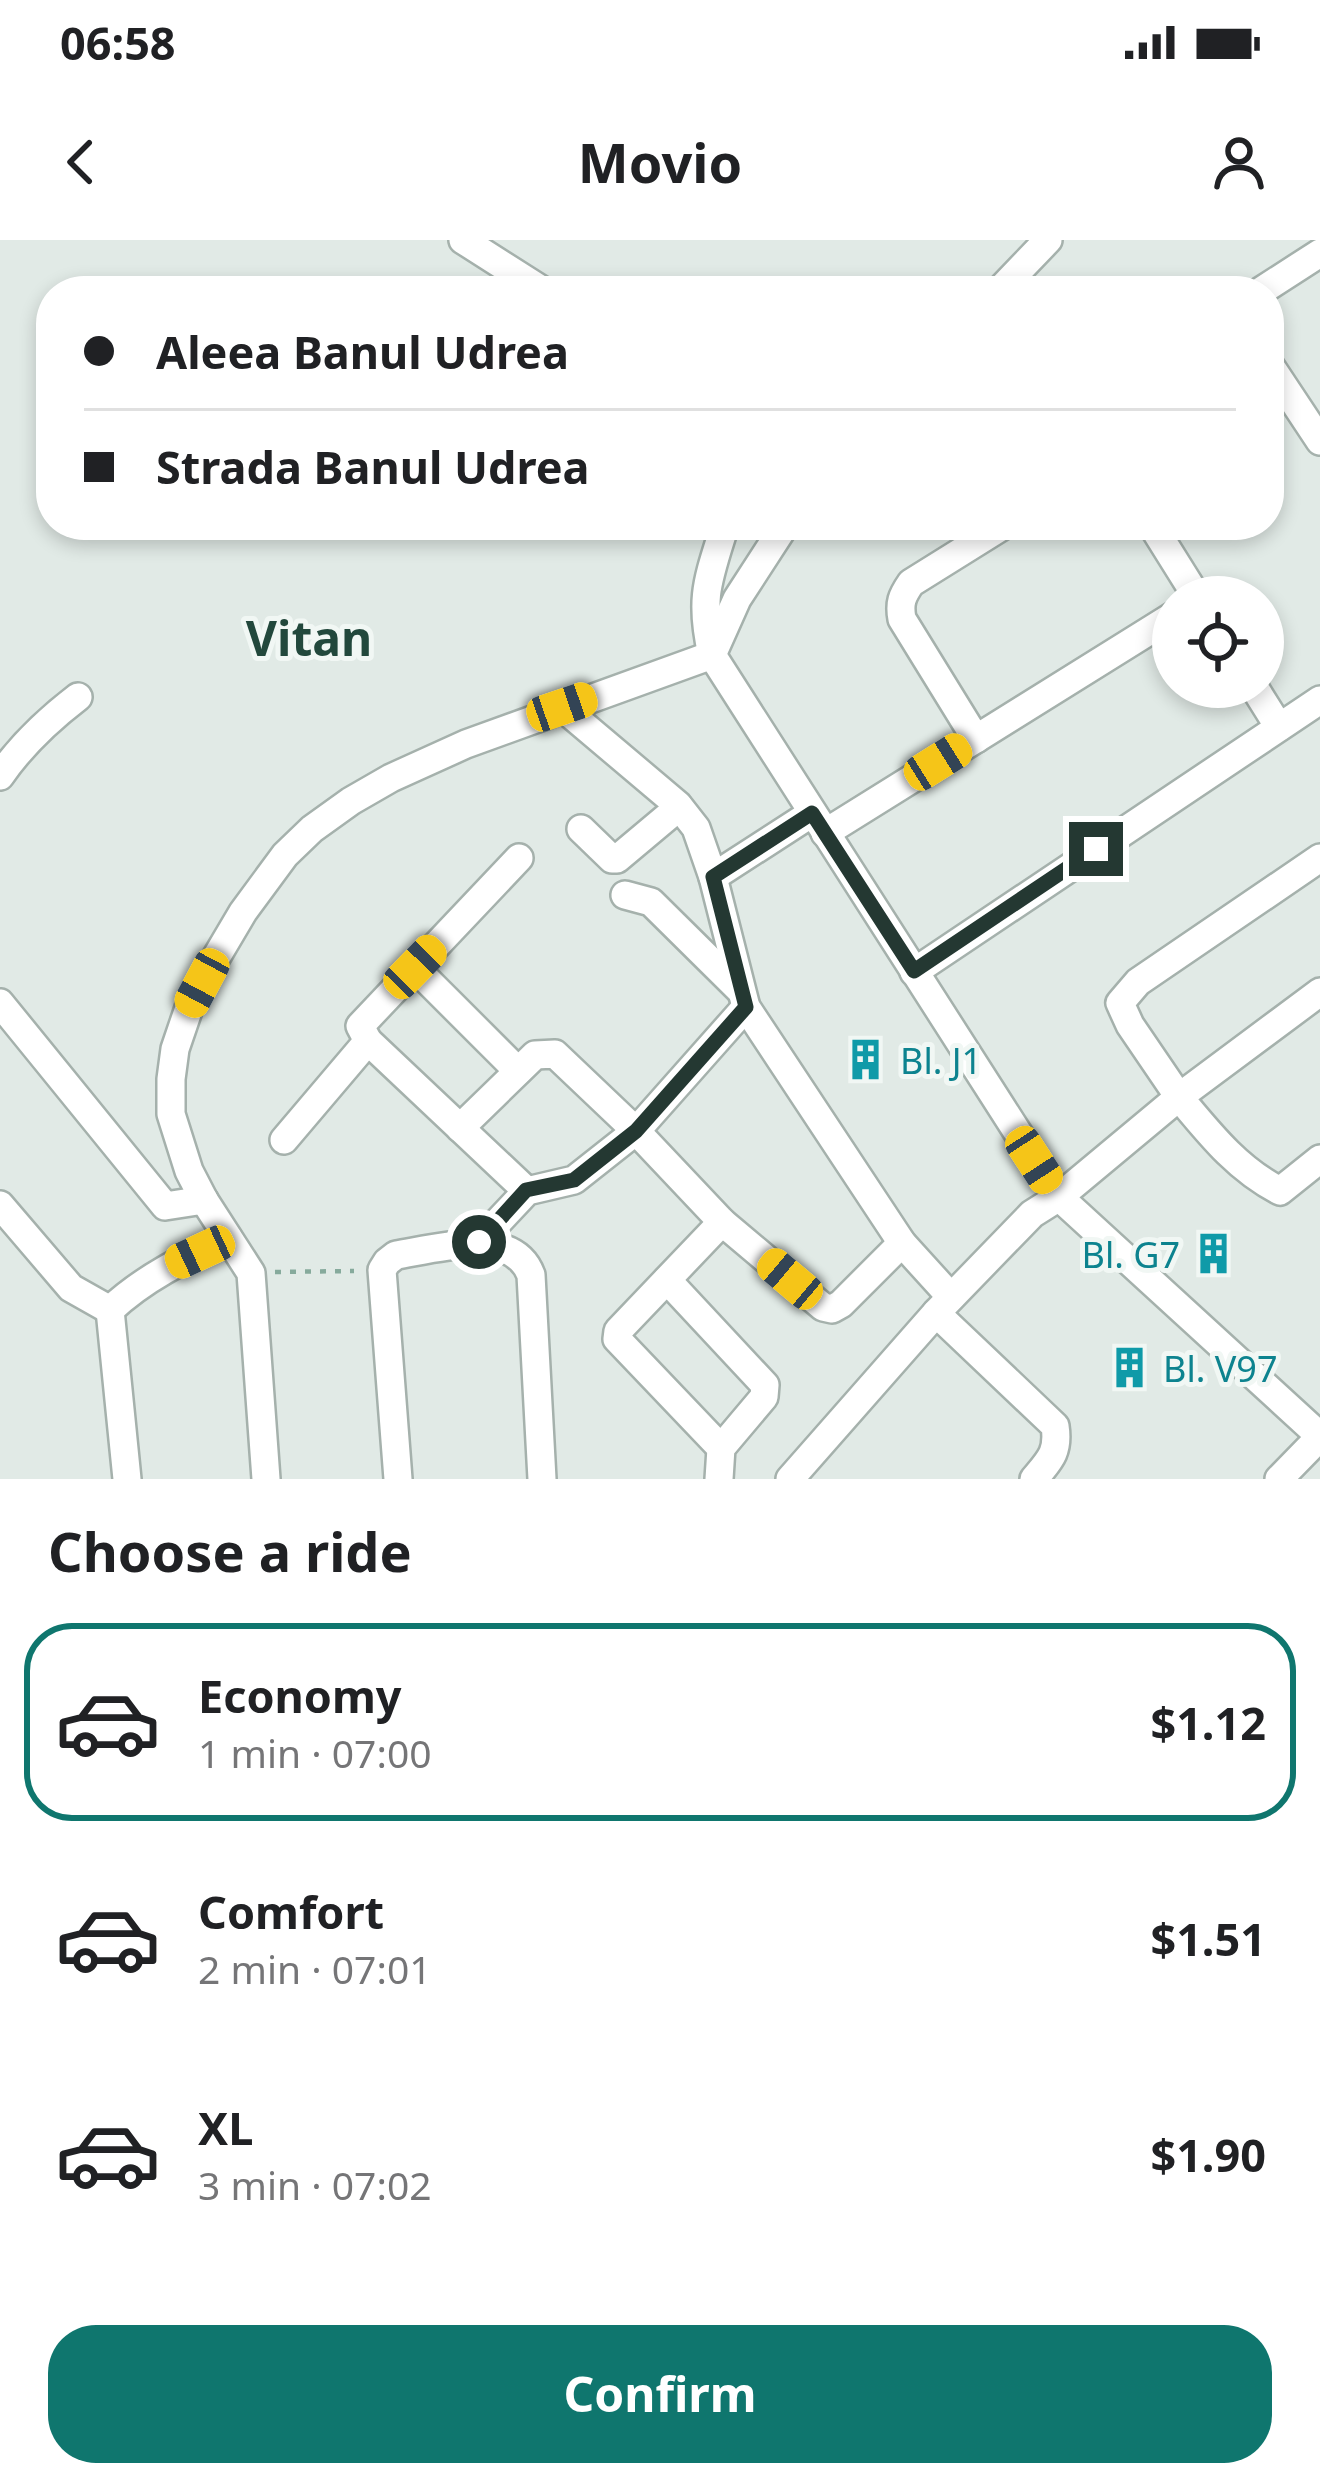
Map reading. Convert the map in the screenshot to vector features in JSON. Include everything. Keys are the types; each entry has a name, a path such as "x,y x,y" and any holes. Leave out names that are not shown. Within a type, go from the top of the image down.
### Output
{"street":[{"path":"463,240 519,276"},
{"path":"1013,276 1048,240"},
{"path":"1284,276 1320,253"},
{"path":"1284,387 1320,441"},
{"path":"720,540 706,586 712,655 1059,1197 1320,1437 1279,1479"},
{"path":"266,1479 251,1273 204,1200 179,1146 171,1114 176,1049 190,1005 243,912 312,829 351,801 428,760 712,655 737,599 775,540"},
{"path":"976,739 902,619 899,606 911,583 980,540"},
{"path":"1161,540 1184,576"},
{"path":"713,877 976,739 1152,629"},
{"path":"0,776 46,721 78,697"},
{"path":"914,971 1320,700"},
{"path":"562,707 679,807 696,828 743,999"},
{"path":"1267,708 1279,727"},
{"path":"581,830 617,860 679,807"},
{"path":"519,858 360,1026 368,1041 526,1190"},
{"path":"1320,858 1138,982 1120,1003 1179,1096 1240,1165 1280,1191 1320,1159"},
{"path":"625,895 651,902 743,999 943,1305 1054,1426 1057,1442 1052,1458 1034,1479"},
{"path":"415,967 518,1071"},
{"path":"790,1479 943,1305 1032,1214 1059,1197 1179,1096 1320,992"},
{"path":"479,1242 526,1190 574,1180 636,1131 743,999"},
{"path":"0,1003 165,1206 204,1200"},
{"path":"284,1140 368,1041"},
{"path":"460,1128 536,1055 555,1054 722,1222 823,1307 841,1304 902,1243"},
{"path":"0,1205 71,1288 110,1310"},
{"path":"721,1448 617,1339 618,1331 722,1222"},
{"path":"110,1310 172,1265 229,1238"},
{"path":"398,1479 382,1270 396,1256 479,1242 515,1254 526,1262 531,1275 542,1479"},
{"path":"667,1280 766,1385 767,1391 721,1448 719,1479"},
{"path":"110,1310 127,1479"}],"path":[{"path":"251,1273 382,1270"}],"place":[{"name":"Bl. J1","path":"866,1060"},
{"name":"Bl. G7","path":"1214,1254"},
{"name":"Bl. V97","path":"1129,1368"}],"district":[{"name":"Vitan","path":"309,637"}],"route":[{"path":"479,1242 526,1190 574,1180 636,1131 746,1007 713,877 812,813 914,971 1096,849"}]}
